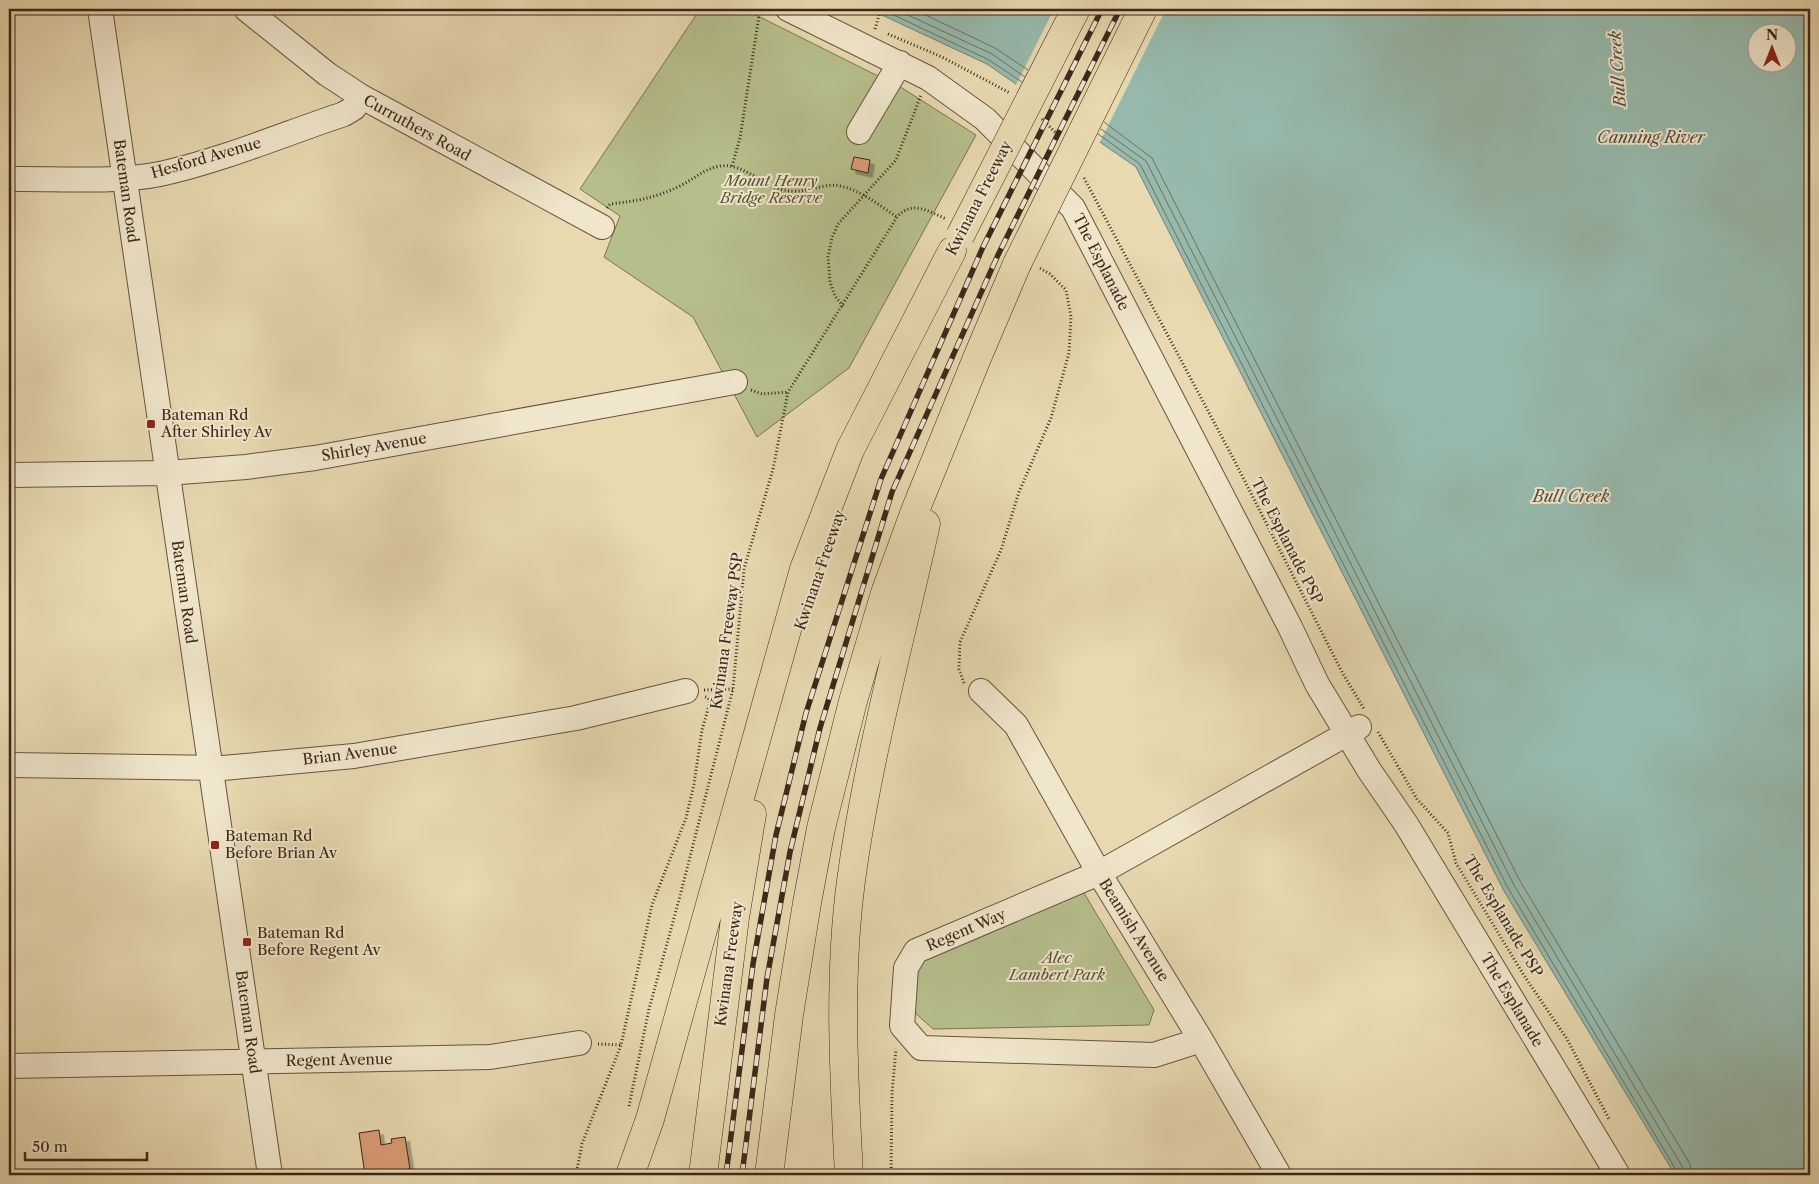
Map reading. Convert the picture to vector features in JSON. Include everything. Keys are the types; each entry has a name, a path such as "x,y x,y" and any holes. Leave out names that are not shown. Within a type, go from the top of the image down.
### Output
{"highway":[{"name":"Kwinana Freeway","path":"703,1175 734,918 750,822 790,666 837,516 955,236 1076,9"},
{"path":"769,1175 789,1015 821,828 853,701 885,593 915,511 944,444 977,358 1025,264 1143,9"},
{"path":"630,1175 653,1110 804,569 850,450 955,236"},
{"path":"849,1175 843,1052 844,971 851,883 864,804 944,444"}],"street":[{"name":"Bateman Road","path":"100,9 270,1175"},
{"name":"Curruthers Road","path":"246,9 326,74 362,98 602,227"},
{"name":"The Esplanade","path":"788,9 928,78 985,119 1073,208 1290,627 1331,678 1362,725 1406,824 1618,1175"},
{"path":"859,132 900,63"},
{"name":"Hesford Avenue","path":"9,179 125,177 160,174 197,164 344,114 354,108 362,98"},
{"name":"Shirley Avenue","path":"9,475 167,473 246,467 315,458 735,382"},
{"name":"Brian Avenue","path":"9,765 211,768 354,756 576,718 686,691"},
{"name":"Beamish Avenue","path":"981,691 1016,725 1099,873 1201,1040 1279,1175"},
{"name":"Regent Way","path":"902,1026 906,968 916,951 1099,873 1362,725"},
{"path":"902,1026 921,1048 1154,1054 1201,1040"},
{"name":"Regent Avenue","path":"9,1066 490,1057 578,1044"}],"path":[{"path":"732,166 740,138 759,16 763,9"},
{"path":"875,29 881,9"},
{"path":"868,26 942,57 1015,96"},
{"path":"1037,114 1058,136"},
{"path":"843,306 835,296 830,282 828,257 832,238 838,224 896,160 905,142"},
{"path":"602,227 604,210 610,204 647,200 682,185 698,174 719,167 732,166 780,189 809,192 826,186 843,186 864,196 896,217 909,208 921,208 955,236"},
{"name":"The Esplanade PSP","path":"1083,176 1232,456 1343,674 1362,725 1417,799 1448,833 1456,863 1523,974 1567,1039 1612,1125"},
{"name":"Kwinana Freeway PSP","path":"642,1047 649,1009 733,689 744,569 773,469 788,392 843,306 896,217"},
{"path":"981,691 966,686 960,668 960,642 1002,550 1019,492 1051,418 1069,353 1071,317 1066,290 1050,274 1025,264"},
{"path":"735,382 762,394 788,392"},
{"path":"686,691 733,689"},
{"path":"576,1175 582,1144 621,1045 652,905 686,818 694,784 702,730 710,702 708,698 686,691"},
{"path":"891,1175 895,1052 902,1026"},
{"path":"578,1044 621,1045"}],"green space":[{"name":"Mount Henry Bridge Reserve","path":"700,9 744,9 902,88 976,135 849,368 757,437 693,317 604,257 620,216 580,189"},
{"name":"Alec Lambert Park","path":"1084,893 1154,1010 1149,1025 933,1029 912,1010 917,967 937,947"}],"water":[{"name":"Bull Creek","path":"869,9 1810,9 1810,1175 1675,1175 1504,891 1136,167 987,64"}],"pier":[{"path":"1054,9 1166,9 1099,144 1015,87"}],"building":[{"path":"854,157 870,160 868,173 851,169"},
{"path":"379,1130 381,1145 392,1143 391,1139 405,1137 410,1169 365,1175 359,1133"}],"railway":[{"path":"726,1175 753,964 776,835 806,713 881,479 983,247 1102,9"},
{"path":"742,1175 767,978 790,852 820,728 892,492 998,255 1120,9"}],"place":[{"name":"Bateman Rd After Shirley Av","path":"151,424"},
{"name":"Bateman Rd Before Brian Av","path":"215,845"},
{"name":"Bateman Rd Before Regent Av","path":"247,942"}],"water label":[{"name":"Canning River","path":"1651,137"}]}
